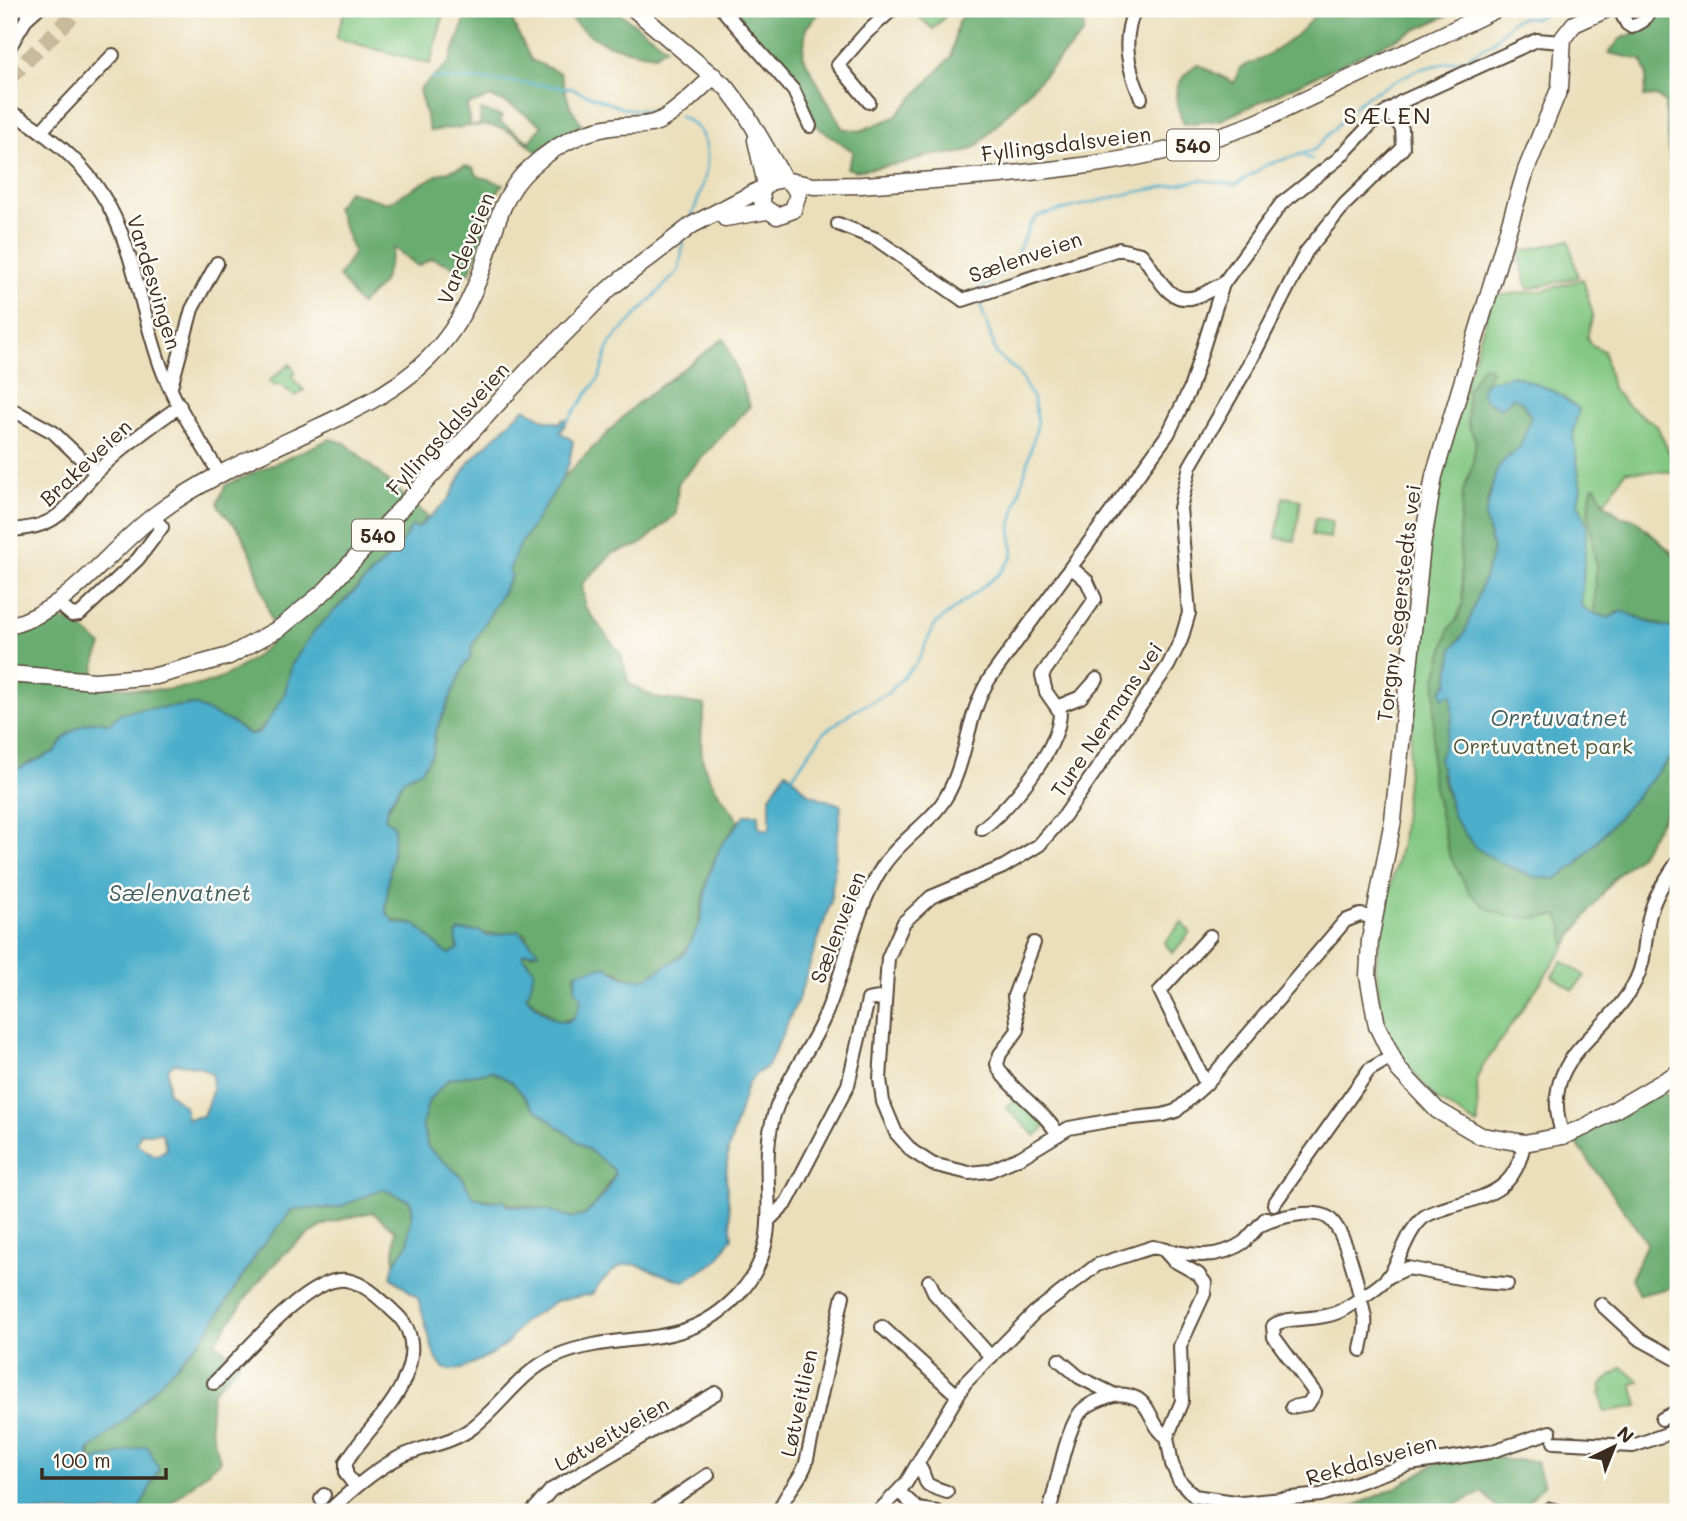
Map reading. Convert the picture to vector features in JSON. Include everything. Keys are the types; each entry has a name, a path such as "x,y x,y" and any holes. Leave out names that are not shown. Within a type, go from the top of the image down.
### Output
{"main road":[{"path":"634,9 714,76 736,99 797,194 793,210"},
{"name":"Fyllingsdalsveien","path":"786,180 814,186 862,185 1132,159 1181,149 1267,118 1497,9"},
{"path":"1562,42 1569,28 1610,9"},
{"name":"Torgny Segerstedts vei","path":"1562,42 1563,68 1560,87 1526,170 1449,421 1430,495 1417,589 1393,820 1368,952 1369,995 1377,1026 1391,1057 1422,1097 1450,1119 1481,1136 1524,1143 1563,1136 1595,1121 1678,1073"},
{"name":"Vardeveien","path":"9,626 32,619 57,603 153,516 219,475 377,398 421,366 445,340 465,309 507,198 521,177 542,157 564,143 596,130 661,120 714,76"},
{"path":"754,130 764,186 761,201 767,211"},
{"name":"540","path":"764,186 786,180"},
{"name":"Fyllingsdalsveien","path":"793,210 807,199 862,185"},
{"name":"Fyllingsdalsveien","path":"9,674 95,681 156,676 229,656 279,628 326,590 580,317 623,276 705,218 764,186"},
{"name":"540","path":"767,211 783,216 793,210"},
{"name":"Fyllingsdalsveien","path":"671,240 736,214 767,211"}],"street":[{"path":"9,48 27,18 37,9"},
{"path":"722,9 794,91 810,126"},
{"path":"870,102 842,73 838,65 892,9"},
{"path":"1135,9 1128,32 1127,61 1141,98"},
{"path":"1610,9 1632,27 1643,21 1651,9"},
{"name":"Sælenveien","path":"328,1512 356,1487 397,1459 472,1428 533,1369 555,1357 612,1340 669,1336 698,1326 727,1306 757,1269 769,1236 769,1148 772,1120 826,1015 876,879 892,853 946,797 984,687 1072,568 1174,422 1190,390 1223,284 1281,204 1338,159 1388,110 1411,96 1532,42 1562,42"},
{"path":"41,131 113,55"},
{"name":"Ture Nermans vei","path":"1374,917 1360,915 1345,921 1206,1084 1186,1103 1163,1115 1097,1122 1069,1128 1021,1157 989,1171 970,1173 948,1169 912,1151 895,1133 880,1092 888,958 904,922 931,897 1010,864 1039,845 1065,816 1171,660 1181,640 1189,613 1180,530 1185,478 1306,252 1345,204 1403,148 1402,130 1388,110"},
{"name":"Vardesvingen","path":"9,112 41,131 85,168 111,205 124,238 152,339 170,387 219,475"},
{"name":"Sælenveien","path":"838,224 876,239 963,300 1119,249 1141,254 1163,286 1177,297 1192,298 1223,284"},
{"name":"Vardesvingen","path":"170,387 192,309 217,263"},
{"name":"Brakeveien","path":"9,530 35,528 53,521 76,499 96,473 180,406"},
{"path":"9,408 53,432 96,473"},
{"path":"57,603 72,615 80,614 138,559 162,527 153,516"},
{"path":"982,830 995,820 1038,767 1058,730 1061,720 1059,706 1046,692 1042,674 1096,600 1087,581 1072,568"},
{"path":"1059,706 1081,697 1097,679"},
{"path":"1563,1136 1557,1096 1565,1068 1635,982 1646,947 1653,902 1678,861"},
{"path":"1206,1084 1160,991 1210,936"},
{"path":"1034,943 1014,996 1018,1030 1000,1055 997,1064 1004,1077 1048,1118 1058,1135"},
{"name":"Sælenveien","path":"769,1220 787,1202 813,1148 840,1102 854,1069 868,1000 885,997"},
{"path":"878,1512 900,1492 943,1425 957,1395 1034,1313 1097,1265 1144,1248 1163,1249 1191,1257 1223,1251 1244,1241 1268,1214 1369,1070 1391,1057"},
{"path":"1388,1278 1410,1234 1422,1219 1492,1193 1505,1185 1520,1164 1524,1143"},
{"path":"1268,1214 1313,1213 1331,1220 1339,1231 1366,1322 1361,1350"},
{"path":"1163,1249 1173,1260 1198,1274 1205,1283 1204,1294 1180,1346 1182,1401 1167,1437"},
{"path":"1292,1407 1308,1404 1315,1393 1274,1337 1271,1331 1273,1326 1284,1320 1326,1318 1408,1268 1507,1284"},
{"path":"214,1383 311,1291 340,1280 366,1288 402,1319 412,1344 410,1362 398,1393 346,1462 346,1474 356,1487"},
{"path":"929,1280 935,1294 991,1357"},
{"name":"Løtveitlien","path":"779,1512 784,1497 797,1483 806,1463 843,1296"},
{"path":"1601,1304 1637,1338 1678,1360"},
{"path":"882,1327 957,1395"},
{"name":"Rekdalsveien","path":"1059,1360 1079,1377 1113,1394 1129,1395 1145,1405 1158,1430 1167,1437 1172,1464 1184,1488 1203,1499 1243,1508 1334,1493 1410,1464 1490,1452 1552,1437 1633,1446 1678,1430"},
{"name":"Løtveitveien","path":"531,1512 551,1490 716,1393"},
{"path":"1049,1512 1078,1416 1086,1408 1113,1394"},
{"path":"1662,1419 1678,1411"},
{"path":"918,1464 923,1482 947,1492"},
{"path":"653,1512 708,1475"},
{"path":"900,1492 917,1511 937,1512"}],"green space":[{"path":"345,9 445,9 430,64 336,38"},
{"path":"469,9 529,9 512,21 531,60 560,73 570,106 582,125 555,138 537,152 524,140 500,128 475,126 430,131 419,90 449,63","holes":["491,97 509,104 542,125 530,142 499,121 502,116 481,110 480,125 470,126 467,105"]},
{"path":"562,9 614,9 666,47 655,55 614,47 582,29"},
{"path":"728,9 823,9 806,28 803,56 842,128 860,131 895,117 951,57 958,22 968,9 1086,9 1083,34 976,147 962,153 928,155 910,162 855,171 847,168 854,152 819,128 793,82 753,33"},
{"path":"910,9 939,9 946,15 933,29"},
{"path":"1319,9 1461,9 1221,120 1184,124 1177,105 1177,91 1183,77 1197,64 1234,83 1240,68 1294,37"},
{"path":"1666,9 1678,9 1678,186 1672,187 1665,103 1656,96 1644,97 1647,74 1642,60 1609,53 1620,39 1651,26"},
{"path":"465,166 473,168 478,176 503,184 496,194 470,273 432,258 418,266 394,248 383,283 360,305 339,276 354,252 336,208 348,191 387,203 439,174"},
{"path":"1569,240 1578,277 1528,289 1519,252"},
{"name":"Orrtuvatnet park","path":"1583,279 1593,315 1587,337 1590,344 1604,351 1612,388 1627,405 1657,426 1678,472 1626,471 1604,503 1621,517 1634,519 1678,558 1678,786 1640,855 1623,868 1598,899 1483,1066 1477,1078 1478,1125 1436,1099 1405,1063 1393,1044 1380,1007 1376,965 1382,921 1401,843 1429,542 1446,447 1493,296 1541,291"},
{"path":"724,338 750,406 678,483 676,514 640,545 613,553 582,584 585,607 621,655 629,684 656,698 705,705 701,742 705,768 739,821 713,861 698,927 686,949 674,961 646,979 630,978 616,970 575,974 575,988 582,999 574,1018 559,1022 526,996 529,962 521,956 524,952 533,954 533,947 525,933 459,931 456,935 458,949 450,954 443,951 416,925 391,920 385,908 386,880 393,854 385,815 405,777 410,776 435,741 435,733 465,664 470,659 472,646 512,576 508,572 517,550 561,480 634,406"},
{"path":"290,364 296,373 291,377 304,390 295,396 278,383 275,386 269,381"},
{"path":"1482,366 1490,368 1491,372 1484,383 1485,400 1504,406 1512,396 1522,402 1532,417 1520,447 1509,455 1495,475 1487,502 1488,531 1493,549 1491,559 1465,633 1453,648 1448,683 1441,691 1446,697 1451,693 1452,695 1452,719 1441,775 1454,818 1475,847 1534,877 1556,879 1577,864 1678,749 1678,786 1669,798 1665,814 1640,855 1613,879 1565,946 1563,927 1558,915 1539,918 1507,916 1486,908 1469,892 1449,854 1431,774 1436,678 1449,629 1457,619 1463,602 1459,532 1463,492 1472,467 1476,441 1468,425 1467,391"},
{"path":"330,439 345,443 428,517 341,604 309,641 293,665 284,697 265,725 250,735 233,723 194,705 134,710 120,714 108,724 101,721 85,723 64,738 56,751 9,773 9,633 48,621 67,621 102,646 96,659 94,676 118,687 153,690 189,687 216,680 249,661 271,642 276,635 252,556 240,531 218,502 226,485"},
{"path":"1595,486 1604,503 1621,517 1634,519 1678,558 1678,629 1625,613 1617,612 1609,618 1594,614 1596,566 1588,512 1592,487"},
{"path":"1283,497 1301,500 1295,541 1276,538"},
{"path":"1315,518 1332,521 1330,538 1312,535"},
{"path":"1182,922 1190,932 1173,953 1164,943"},
{"path":"1562,961 1585,976 1573,990 1552,976"},
{"path":"491,1071 512,1082 534,1108 612,1168 615,1174 593,1208 585,1215 573,1218 548,1210 472,1197 462,1177 428,1148 422,1125 429,1099 449,1079"},
{"path":"1663,1089 1678,1115 1678,1286 1639,1295 1631,1278 1647,1243 1573,1138"},
{"path":"1017,1096 1048,1123 1036,1136 1006,1108"},
{"path":"383,1189 410,1201 412,1206 409,1243 394,1264 395,1230 372,1212 325,1225 307,1235 277,1261 215,1342 239,1364 212,1392 210,1425 220,1461 161,1512 138,1512 159,1469 147,1446 89,1462 92,1446 124,1421 206,1334 259,1250 293,1209 337,1208"},
{"path":"1622,1367 1640,1382 1632,1384 1638,1406 1604,1412 1600,1392 1603,1391 1600,1386"},
{"path":"1475,1451 1507,1460 1536,1461 1544,1485 1518,1512 1501,1512 1483,1492 1439,1512 1341,1512 1395,1488 1447,1457"}],"water":[{"name":"Orrtuvatnet","path":"1513,375 1554,391 1579,409 1573,434 1581,489 1578,502 1587,524 1581,605 1589,612 1609,618 1622,611 1656,625 1678,629 1678,749 1577,864 1556,879 1534,877 1500,863 1475,847 1454,818 1439,759 1452,719 1452,694 1443,698 1441,691 1448,683 1453,648 1465,632 1493,549 1485,517 1495,475 1501,463 1520,447 1531,417 1522,402 1513,397 1501,408 1485,400 1481,392 1486,382"},
{"name":"Sælenvatnet","path":"525,408 545,420 559,423 564,419 567,421 560,432 573,441 569,464 517,550 509,571 512,575 472,646 470,659 465,664 435,733 433,752 422,770 405,778 389,803 385,818 394,826 394,831 386,912 395,923 416,925 443,951 450,954 458,949 456,935 459,931 480,931 487,936 519,931 539,952 525,952 522,955 534,970 526,996 554,1019 567,1022 574,1017 582,999 575,988 577,972 606,966 625,978 645,979 684,954 700,923 708,878 720,847 746,814 759,814 758,824 761,829 770,829 770,796 786,771 809,794 841,805 831,901 798,1000 768,1066 756,1074 747,1085 728,1151 726,1178 732,1237 717,1261 684,1281 635,1265 616,1269 592,1294 556,1301 522,1323 507,1343 494,1353 462,1369 451,1370 443,1368 435,1357 418,1298 391,1277 394,1264 409,1243 412,1211 410,1201 383,1189 337,1208 293,1209 259,1250 206,1334 124,1421 89,1451 89,1462 147,1446 159,1469 138,1512 9,1512 9,773 56,751 64,738 78,727 94,722 108,724 120,714 134,710 194,705 233,723 249,735 260,732 284,696 292,664 314,631 398,548 412,526 418,528 448,500 469,462","holes":["174,1063 200,1067 212,1074 213,1089 203,1116 187,1119 185,1107 168,1092 168,1069","491,1071 512,1082 534,1108 612,1168 615,1174 605,1194 585,1215 573,1218 548,1210 506,1205 504,1200 488,1201 473,1197 462,1177 428,1148 422,1125 429,1100 449,1079","141,1133 162,1133 167,1149 156,1156 137,1144"]}],"waterway":[{"path":"978,291 1011,266 1030,225 1038,216 1131,193 1201,180 1236,185 1266,165 1314,150 1356,105 1369,95 1416,70 1464,59 1492,43 1512,21 1524,17 1535,18 1556,9"},
{"path":"432,78 492,80 570,88 622,108 662,112"},
{"path":"679,116 702,135 706,148 705,177 690,220"},
{"path":"1304,156 1313,160"},
{"path":"567,421 599,378 610,343 679,270 684,239"},
{"path":"792,777 824,732 852,712 888,693 918,661 935,624 999,574 1013,556 1011,525 1038,422 1033,399 1018,372 997,355 979,301"}],"tunnel":[{"path":"9,78 79,9"}],"district":[{"name":"SÆLEN","path":"1388,114"}]}
